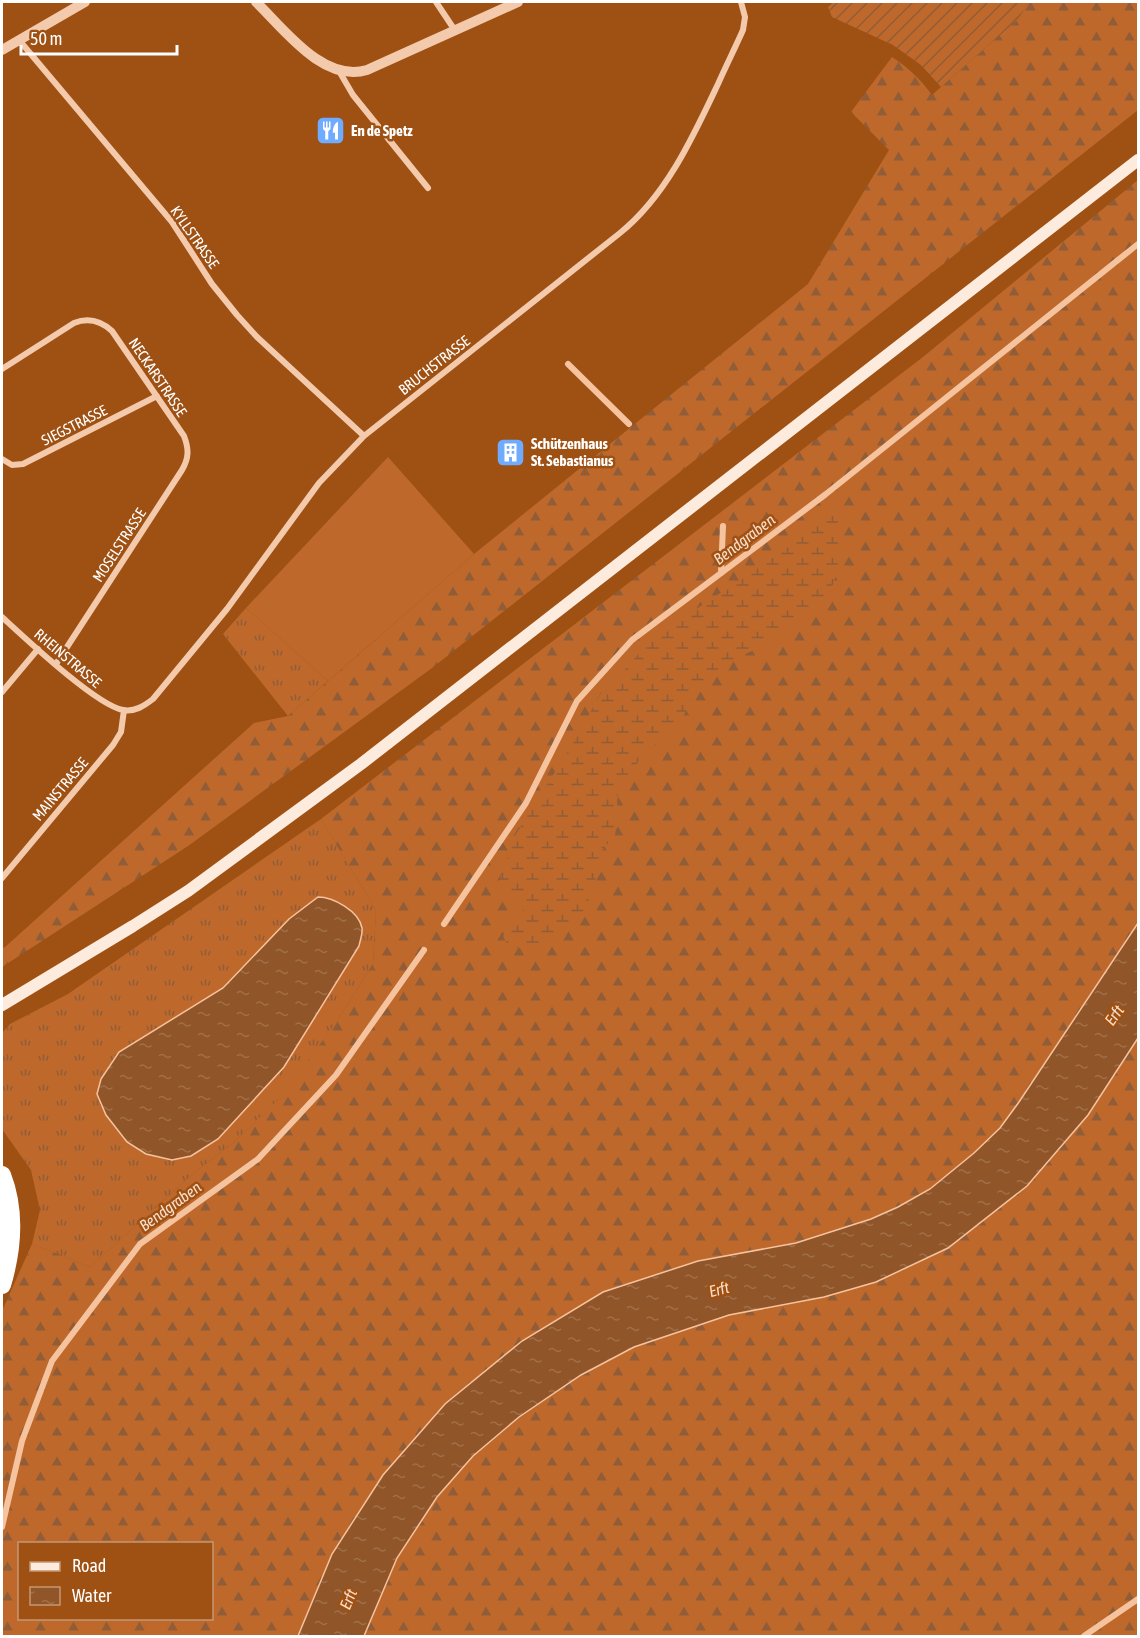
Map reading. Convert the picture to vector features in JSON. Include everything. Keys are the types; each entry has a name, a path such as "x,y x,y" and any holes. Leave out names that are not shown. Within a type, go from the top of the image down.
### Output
{"highway":[{"path":"2,1175 8,1190 12,1222 9,1256 2,1285"}],"main road":[{"path":"2,1005 188,891 361,765 1138,160"}],"street":[{"path":"2,50 85,2"},
{"path":"256,2 304,49 323,63 339,71 348,72 367,70 518,2"},
{"path":"436,2 454,29"},
{"name":"BRUCHSTRASSE","path":"124,710 138,708 158,693 227,609 313,491 364,436 642,214 687,146 703,115 742,30 745,17 741,2"},
{"name":"KYLLSTRASSE","path":"19,40 172,222 212,284 237,315 257,337 364,436"},
{"path":"339,71 353,95 428,188"},
{"name":"NECKARSTRASSE","path":"2,369 78,321 94,321 103,324 112,332 184,436"},
{"name":"SIEGSTRASSE","path":"2,459 12,465 23,464 157,396"},
{"name":"MOSELSTRASSE","path":"56,664 182,470 188,454 184,436"},
{"name":"RHEINSTRASSE","path":"2,617 107,704 124,710"},
{"path":"2,692 38,649"},
{"name":"MAINSTRASSE","path":"2,878 113,745 121,732 124,710"}],"green space":[{"path":"834,2 1029,2 1018,19 941,87 921,65 893,45 832,17 828,7"},
{"path":"1029,2 1138,2 1138,110 432,668 188,846 2,967 2,946 4,948 254,723 288,716 474,554 808,284 889,150 851,112 892,57 914,74 932,95 1018,19"},
{"path":"1138,180 1138,923 1000,1128 930,1189 898,1207 871,1219 796,1243 603,1292 522,1341 445,1404 332,1554 298,1636 2,1636 2,1311 32,1244 90,1267 195,1172 234,1142 284,1094 341,1015 373,964 376,910 321,819 923,357"},
{"path":"388,457 474,554 328,681 246,608"},
{"path":"838,508 838,570 827,601 774,641 723,664 695,694 677,728 651,748 630,771 618,789 615,837 601,853 591,895 576,922 554,942 541,948 508,946 503,936 513,920 524,912 499,882 516,834 572,745 601,693 652,638 754,571 799,533"},
{"path":"246,608 328,681 288,716 223,634"},
{"path":"321,819 376,910 373,964 341,1015 285,1094 234,1142 195,1172 90,1267 32,1244 40,1210 31,1170 2,1129 2,1033 10,1024 68,994"},
{"path":"1138,1038 1138,1636 364,1636 397,1558 437,1497 473,1456 519,1417 581,1375 634,1347 729,1315 824,1297 876,1282 948,1248 1027,1186 1088,1115"}],"water":[{"path":"318,897 331,899 351,911 360,922 362,935 359,946 284,1067 218,1139 191,1156 172,1160 146,1154 127,1142 106,1115 97,1094 101,1079 119,1052 223,988 289,919"},
{"name":"Erft","path":"1138,923 1138,1038 1088,1115 1027,1186 948,1248 876,1282 824,1297 729,1315 634,1347 581,1375 519,1417 473,1456 437,1497 397,1558 364,1636 298,1636 332,1554 383,1475 445,1404 522,1341 603,1292 698,1261 796,1243 871,1219 930,1189 1000,1128"}],"waterway":[{"name":"Bendgraben","path":"444,924 526,803 577,701 632,640 826,494 1138,244"},
{"path":"568,364 629,424"},
{"path":"721,573 723,526"},
{"name":"Bendgraben","path":"2,1527 22,1441 52,1361 140,1244 258,1159 336,1075 424,950"},
{"path":"1084,1636 1138,1599"}],"place":[{"name":"En de Spetz","path":"330,130"},
{"name":"Schützenhaus St. Sebastianus","path":"510,452"}]}
